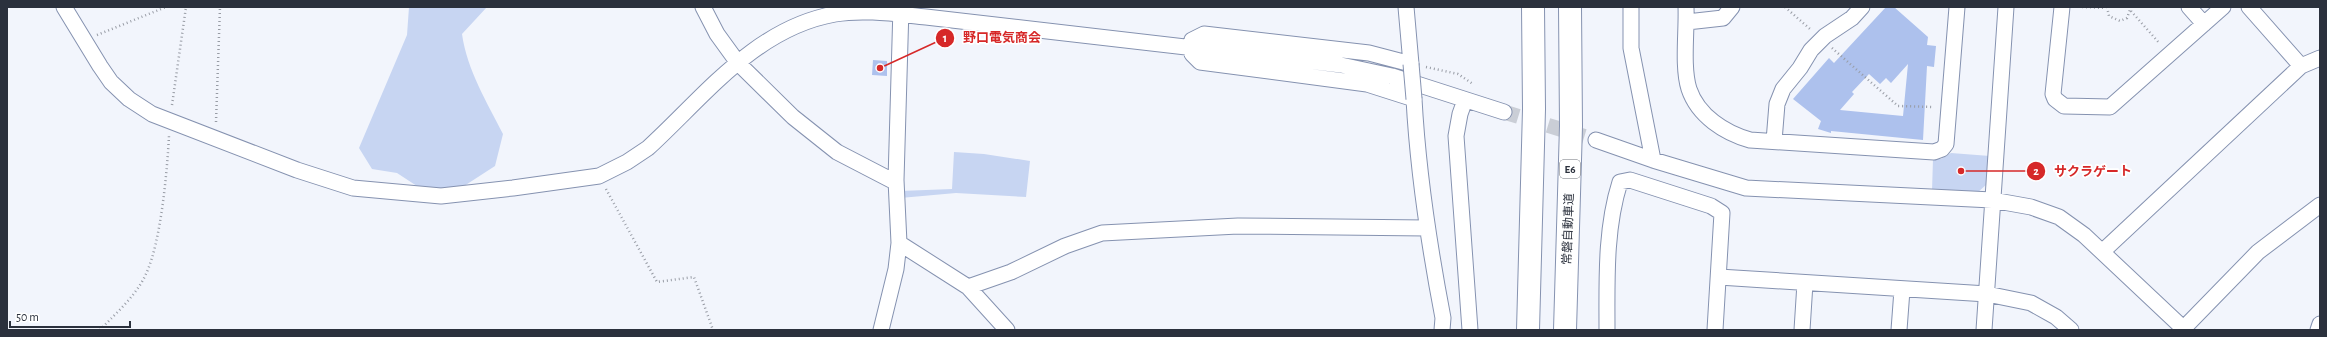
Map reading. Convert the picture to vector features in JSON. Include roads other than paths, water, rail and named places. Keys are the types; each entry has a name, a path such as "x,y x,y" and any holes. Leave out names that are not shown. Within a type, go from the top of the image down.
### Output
{"highway":[{"path":"1528,330 1533,125 1533,7"},
{"name":"常磐自動車道","path":"1565,330 1571,126 1570,7"}],"street":[{"path":"64,7 100,66 118,89 152,114 169,122 304,172 353,188 441,196 599,176 627,162 648,148 738,63 761,44 808,20 836,14 900,11 1298,59 1370,71 1425,86 1504,112"},
{"path":"704,7 717,34 738,63 793,117 837,152 891,180 896,180"},
{"path":"1406,7 1416,137 1426,228 1443,318 1442,330"},
{"path":"1631,7 1631,48 1653,160"},
{"path":"1732,7 1723,18 1686,14 1686,75 1689,90 1696,103 1720,127 1734,136 1750,140 1934,152 1942,149 1946,144 1957,7"},
{"path":"1774,141 1777,104 1783,89 1800,68 1811,50 1825,36 1852,18 1862,7"},
{"path":"1984,330 2006,7"},
{"path":"2062,7 2053,94 2055,98 2064,106 2110,107 2223,7"},
{"path":"2189,7 2204,24"},
{"path":"2248,7 2301,66"},
{"path":"881,330 896,269 899,243 896,180 900,11"},
{"path":"1411,64 1369,54 1204,34 1192,40 1191,47 1192,54 1200,62 1367,84 1414,99"},
{"path":"2102,252 2301,66 2320,58"},
{"path":"1465,100 1460,114 1456,136 1470,330"},
{"path":"1596,140 1653,160 1746,188 1992,200 2031,207 2059,217 2102,252 2184,329 2258,252 2320,205"},
{"path":"1607,330 1608,255 1620,182 1630,180 1711,206 1722,213 1715,330"},
{"path":"968,287 1011,272 1065,246 1102,233 1238,226 1426,228"},
{"path":"899,243 968,287 1007,330"},
{"path":"1719,277 1805,284 1987,294 2031,303 2056,316 2071,330"},
{"path":"1802,330 1805,284"},
{"path":"1899,330 1902,290"},
{"path":"2318,330 2320,324"}],"tunnel":[{"path":"1504,112 1596,140"}],"place":[{"name":"野口電気商会","path":"880,68"},
{"name":"サクラゲート","path":"1961,171"}]}
